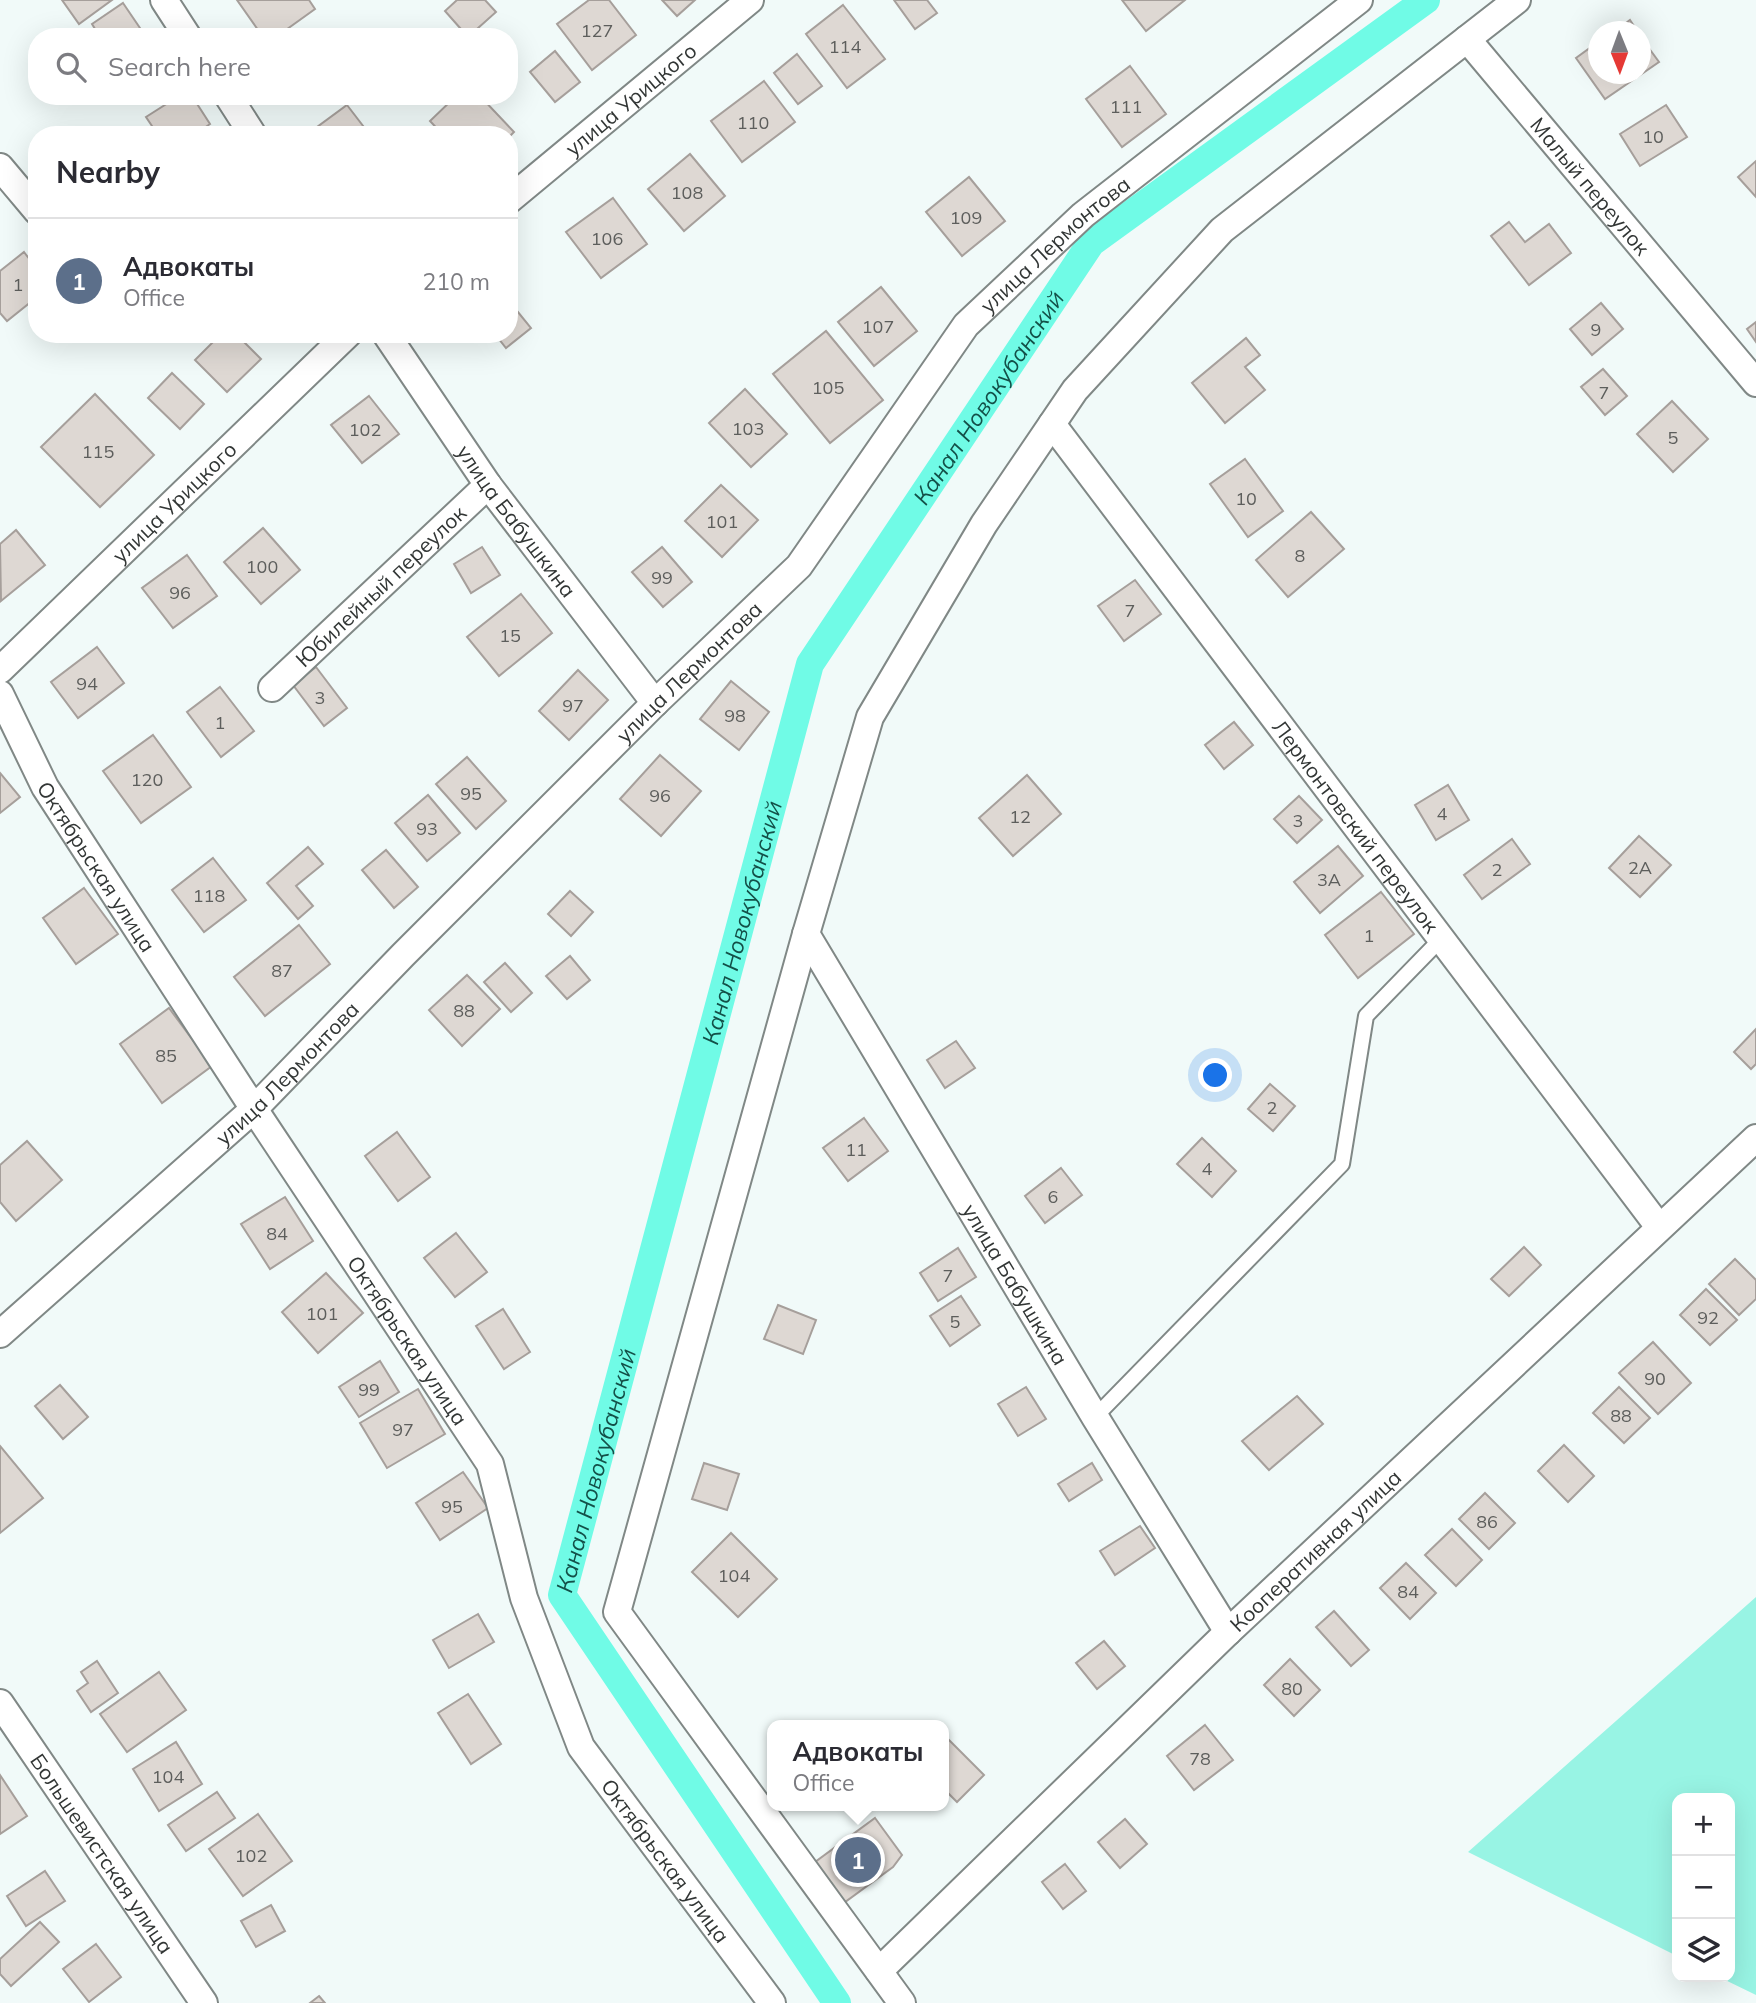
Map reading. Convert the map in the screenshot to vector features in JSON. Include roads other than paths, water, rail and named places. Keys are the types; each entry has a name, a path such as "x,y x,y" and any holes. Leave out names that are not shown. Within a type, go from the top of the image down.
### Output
{"street":[{"path":"164,0 182,28"},
{"name":"улица Урицкого","path":"518,193 750,0"},
{"name":"улица Лермонтова","path":"0,1335 254,1109 654,703 799,566 966,325 1083,215 1359,0"},
{"path":"902,2003 617,1612 806,934 870,716 984,524 1075,390 1222,230 1517,0"},
{"name":"Малый переулок","path":"1467,39 1756,383"},
{"path":"234,105 247,126"},
{"path":"0,167 28,200"},
{"name":"улица Урицкого","path":"0,670 339,343"},
{"name":"улица Бабушкина","path":"392,343 488,485 654,703"},
{"name":"Лермонтовский переулок","path":"1052,424 1440,940 1660,1227"},
{"name":"Юбилейный переулок","path":"272,688 488,485"},
{"name":"Октябрьская улица","path":"0,694 45,787 254,1109 490,1464 524,1598 581,1747 772,2003"},
{"name":"улица Бабушкина","path":"806,934 1095,1417 1228,1632"},
{"name":"Кооперативная улица","path":"879,1971 1228,1632 1756,1138"},
{"name":"Большевистская улица","path":"0,1703 204,2003"}],"lane":[{"path":"1095,1417 1342,1164 1366,1016 1440,940"}],"waterway":[{"name":"Канал Новокубанский","path":"837,2003 562,1595 810,664 1091,243 1426,0"}],"place":[{"name":"Адвокаты","path":"858,1860"}]}
